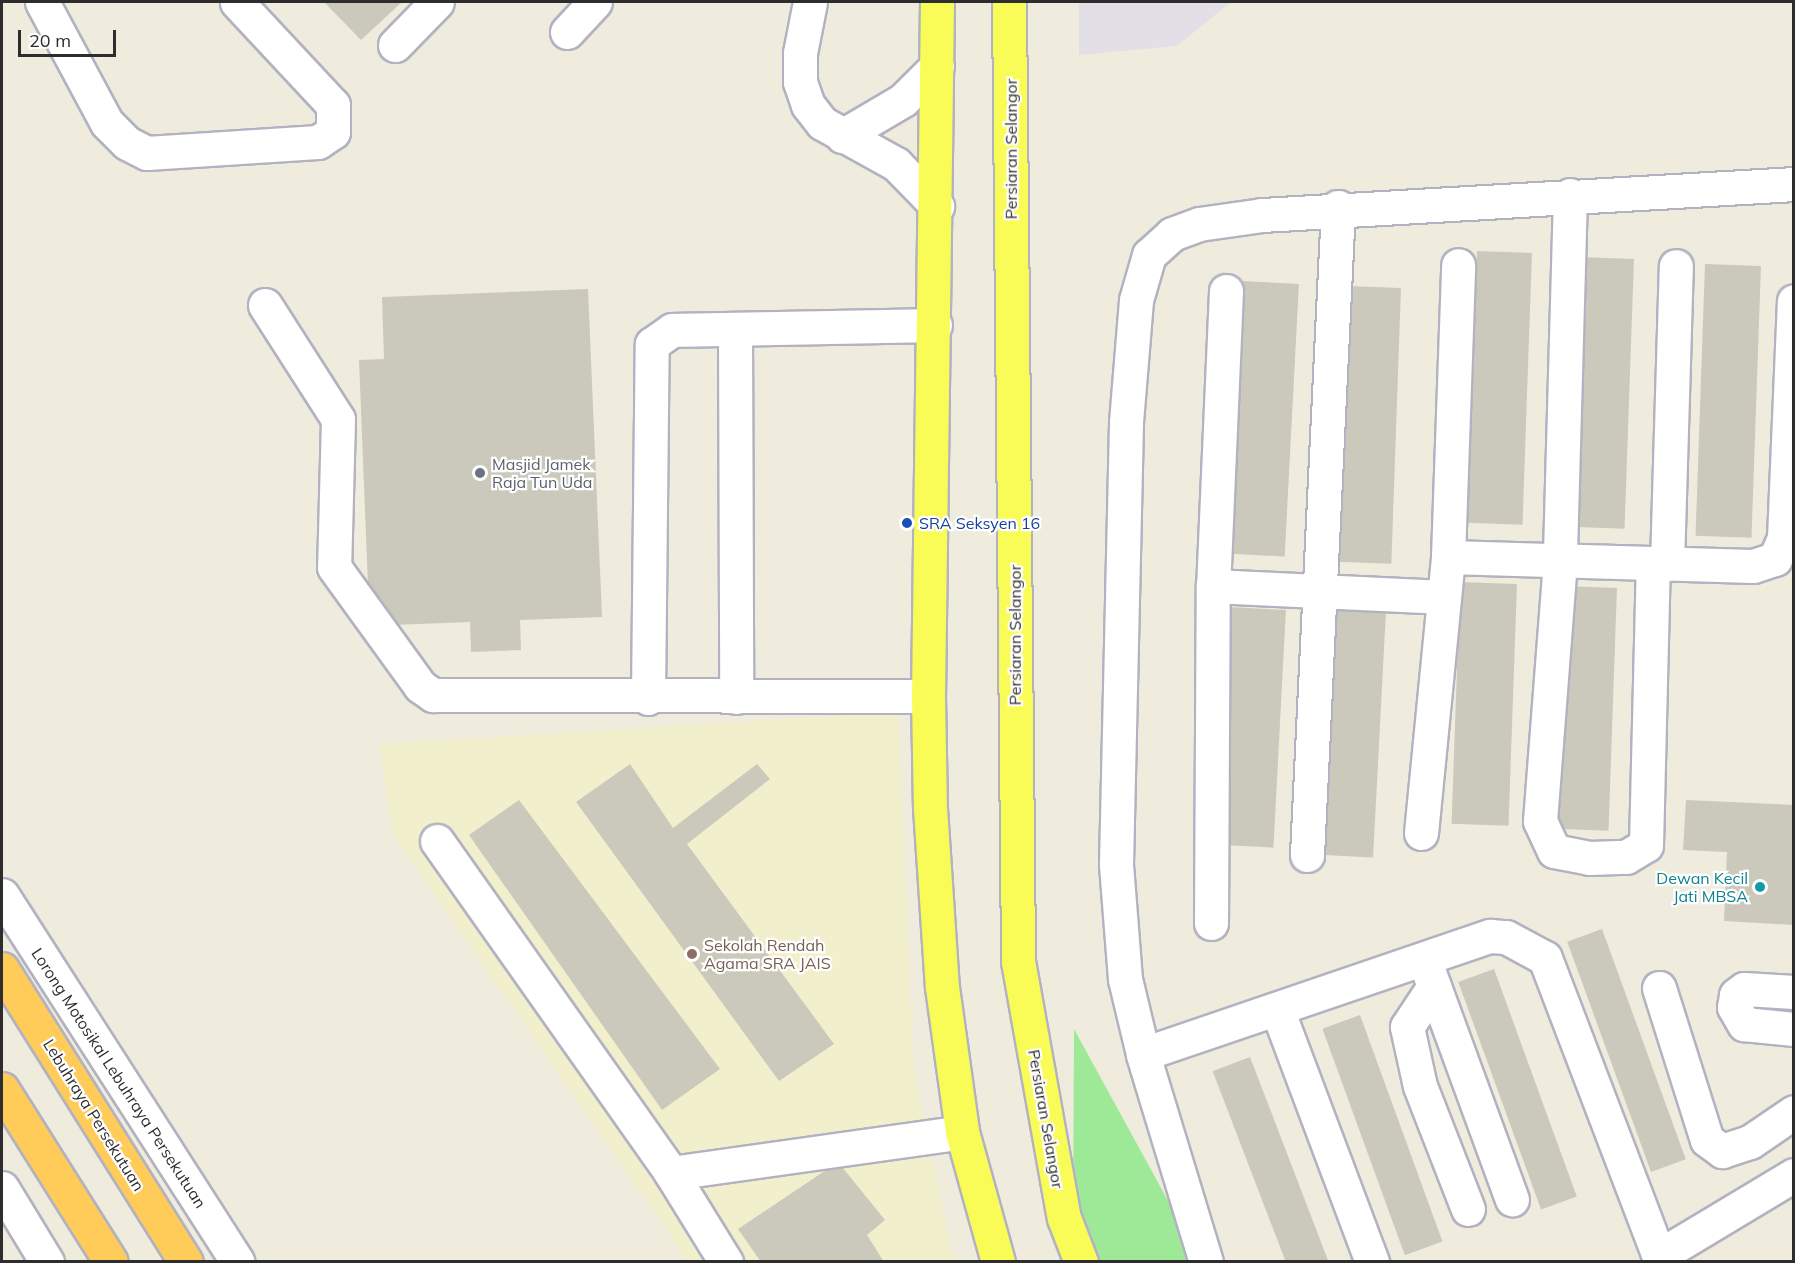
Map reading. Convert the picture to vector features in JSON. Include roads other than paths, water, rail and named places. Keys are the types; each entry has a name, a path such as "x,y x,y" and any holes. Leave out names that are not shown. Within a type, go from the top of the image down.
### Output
{"highway":[{"name":"Lebuhraya Persekutuan","path":"2,969 186,1262"},
{"path":"2,1089 111,1262"}],"main road":[{"path":"937,2 937,206 928,696 942,987 962,1132 998,1262"},
{"name":"Persiaran Selangor","path":"1009,2 1018,962 1064,1218 1081,1262"}],"street":[{"path":"42,2 107,123 126,143 147,153 318,142 333,132 333,105 237,2"},
{"path":"395,45 437,2"},
{"path":"567,32 594,2"},
{"path":"810,2 800,53 800,82 807,105 822,123 896,164 937,206"},
{"path":"842,136 903,100 937,66"},
{"path":"1206,1262 1143,1054 1125,978 1116,864 1126,422 1136,300 1149,255 1172,234 1199,224 1338,207 1794,184"},
{"path":"1570,195 1560,561 1540,821 1554,851 1589,858 1626,857 1646,845 1676,266"},
{"path":"1307,855 1338,207"},
{"path":"1421,833 1448,557 1458,265"},
{"path":"1211,923 1213,586 1226,291"},
{"path":"1448,557 1754,566 1775,560 1784,538 1794,301"},
{"path":"265,305 338,419 334,567 420,686 444,698 928,696"},
{"path":"648,698 649,351 659,337 672,330 934,325"},
{"path":"735,330 736,697"},
{"path":"1213,586 1444,597"},
{"path":"437,841 671,1173 726,1262"},
{"name":"Lorong Motosikal Lebuhraya Persekutuan","path":"2,895 238,1262"},
{"path":"1143,1054 1277,1009 1429,972 1490,936 1521,941 1545,958 1659,1256 1794,1174"},
{"path":"1429,972 1512,1199"},
{"path":"1429,972 1407,1028 1420,1086 1468,1209"},
{"path":"1659,988 1707,1140 1722,1151 1750,1142 1794,1112"},
{"path":"1794,992 1744,989 1736,995 1734,1007 1744,1024 1794,1029"},
{"path":"1277,1009 1372,1262"},
{"path":"671,1173 962,1132"},
{"path":"2,1188 47,1262"}],"place":[{"name":"Masjid Jamek Raja Tun Uda","path":"480,473"},
{"name":"SRA Seksyen 16","path":"907,523"},
{"name":"Dewan Kecil Jati MBSA","path":"1760,887"},
{"name":"Sekolah Rendah Agama SRA JAIS","path":"692,954"}]}
